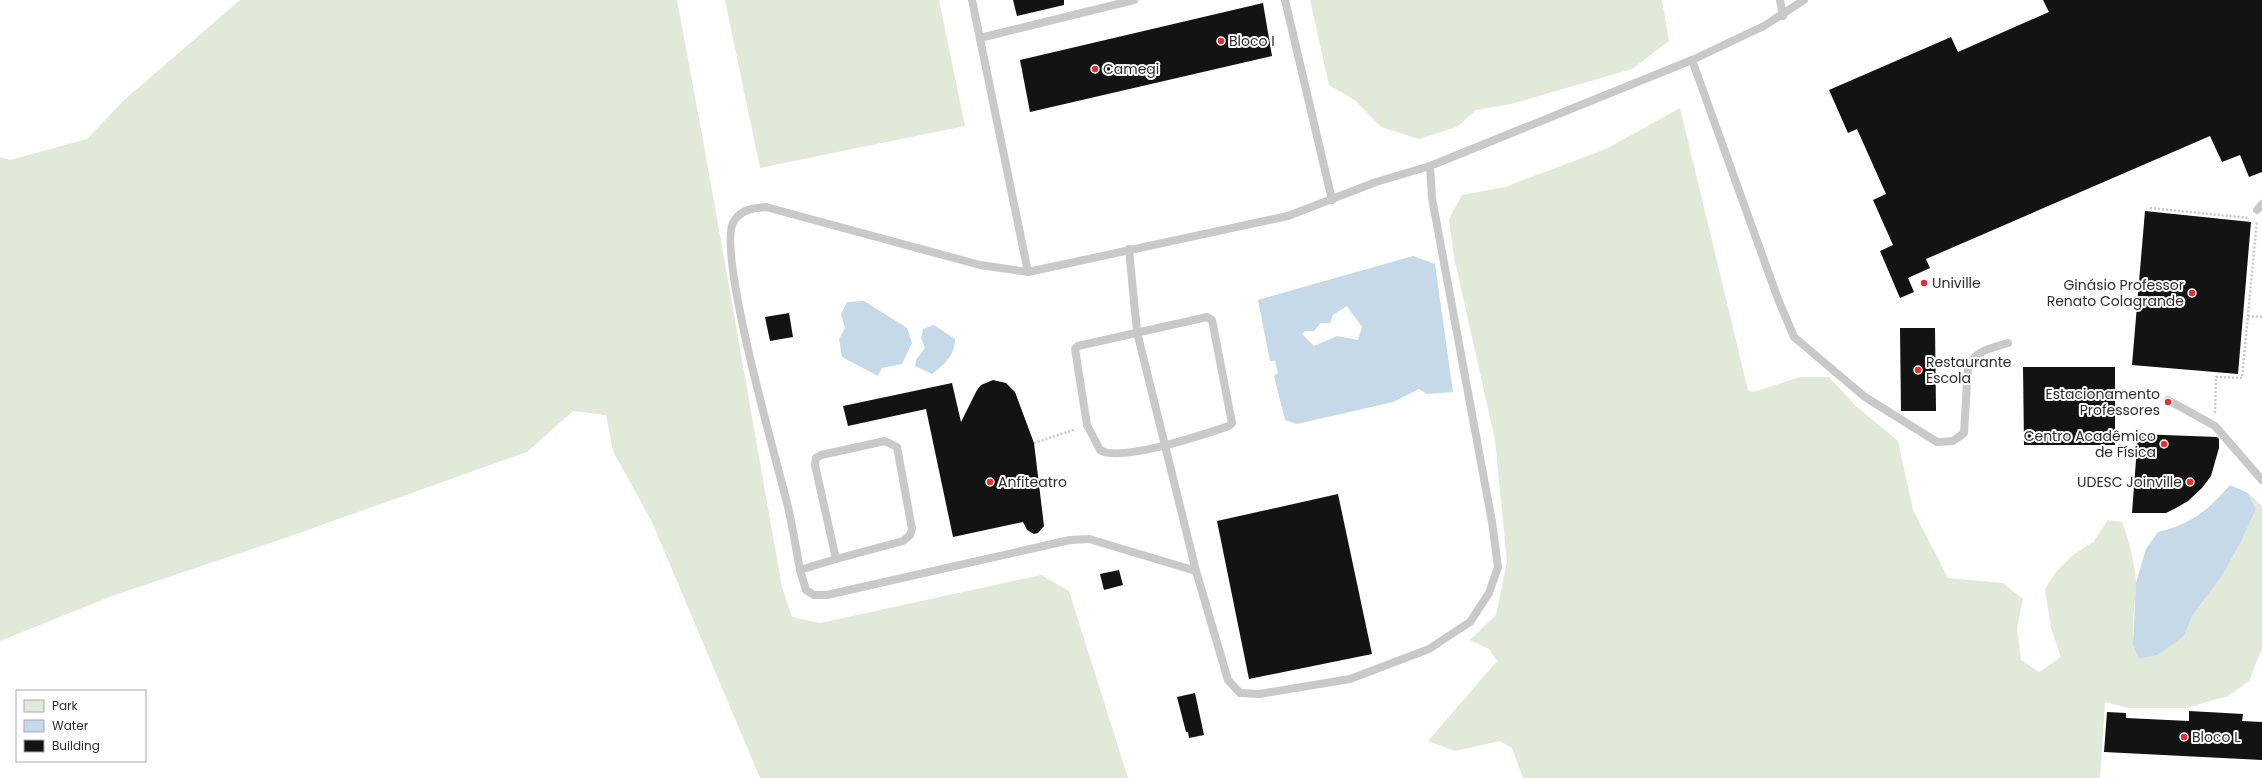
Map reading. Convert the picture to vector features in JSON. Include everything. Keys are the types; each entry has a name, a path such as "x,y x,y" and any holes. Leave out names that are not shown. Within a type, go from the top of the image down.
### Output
{"lane":[{"path":"972,0 1028,272"},
{"path":"980,38 1134,0"},
{"path":"1284,0 1332,200"},
{"path":"1780,0 1783,16"},
{"path":"1196,571 1089,538 1070,540 827,595 814,594 806,590 800,570 788,507 764,420 737,295 729,240 734,221 747,209 766,207 980,265 1028,272 1129,249 1288,216 1376,182 1430,166 1692,60 1783,16 1804,0"},
{"path":"1692,60 1778,299 1794,337 1865,397 1937,442 1953,441 1964,433 1968,366 1972,357 1980,352 2008,343"},
{"path":"1129,249 1137,332 1196,571 1228,680 1240,693 1259,694 1350,679 1429,649 1470,622 1489,593 1498,567 1492,522 1435,213 1430,166"},
{"path":"1207,316 1212,320 1232,423 1223,428 1164,445 1128,453 1104,453 1100,450 1087,426 1075,349 1078,346 1137,332 1207,316"},
{"path":"2168,400 2215,426 2262,480"},
{"path":"800,570 903,541 910,535 912,529 897,447 893,443 885,441 821,455 816,458 815,465 836,559"}],"path":[{"path":"2150,208 2248,218 2259,207"},
{"path":"2215,426 2216,376 2242,378 2257,222"},
{"path":"2248,316 2262,317"},
{"path":"1034,443 1087,426"}],"green space":[{"path":"240,0 677,0 782,587 792,617 820,623 1041,575 1069,591 1128,778 760,778 652,522 613,451 606,415 573,411 527,452 285,538 112,596 0,641 0,157 10,160 87,139 123,101"},
{"path":"725,0 939,0 965,126 760,168"},
{"path":"1310,0 1662,0 1669,41 1632,69 1511,104 1476,110 1457,127 1419,139 1381,127 1356,101 1329,85"},
{"path":"1680,108 1748,390 1753,392 1800,377 1829,377 1857,407 1898,441 1913,510 1948,578 2003,583 2023,599 2017,628 2021,660 2039,672 2061,657 2051,628 2045,589 2056,572 2072,556 2094,541 2108,520 2122,522 2132,554 2136,580 2133,632 2139,659 2184,636 2192,616 2221,577 2240,544 2256,509 2248,493 2262,506 2262,649 2249,681 2228,696 2186,708 2128,708 2105,702 2100,778 1523,778 1512,748 1500,741 1455,751 1428,741 1497,661 1489,649 1470,640 1496,615 1507,562 1495,440 1454,257 1449,219 1462,195 1505,187 1606,149"}],"water":[{"path":"1413,256 1435,264 1453,392 1427,394 1419,389 1393,402 1297,424 1285,420 1274,376 1278,373 1275,361 1270,361 1258,300","holes":["1347,306 1362,327 1358,340 1337,336 1314,346 1302,334 1305,331 1314,331 1321,323 1330,323 1333,315"]},
{"path":"864,301 907,328 912,343 902,364 882,368 878,376 842,357 839,339 845,328 841,314 847,302"},
{"path":"934,325 955,339 955,345 948,359 932,374 915,366 916,360 925,348 921,338 923,329"},
{"path":"2230,485 2248,493 2256,509 2240,544 2221,577 2192,616 2184,636 2157,655 2139,659 2133,645 2136,583 2146,549 2158,532 2180,525 2198,515 2207,509"}],"building":[{"path":"1013,0 1064,0 1064,5 1017,16"},
{"path":"2043,0 2262,0 2262,172 2249,177 2240,155 2222,162 2210,136 1926,259 1930,268 1908,278 1914,292 1900,298 1880,251 1893,245 1873,200 1886,194 1857,129 1848,133 1829,90 1951,37 1958,52 2049,12"},
{"path":"1263,3 1272,56 1030,112 1020,60"},
{"name":"Ginásio Professor Renato Colagrande","path":"2145,211 2251,222 2238,374 2132,365"},
{"path":"789,313 793,337 770,341 765,317"},
{"name":"Restaurante Escola","path":"1900,328 1935,328 1936,411 1901,411"},
{"path":"2023,367 2115,367 2115,445 2024,445"},
{"name":"Anfiteatro","path":"993,380 1006,383 1015,392 1034,443 1044,526 1038,533 1034,534 1027,530 1023,522 953,537 926,409 848,426 843,406 952,383 961,422 977,390 981,385"},
{"path":"2138,434 2217,437 2219,439 2219,448 2211,476 2202,488 2188,501 2166,513 2132,513"},
{"path":"1338,494 1372,654 1249,679 1217,521"},
{"path":"1119,570 1123,585 1104,590 1100,574"},
{"path":"1195,693 1204,735 1189,738 1177,697"},
{"name":"Bloco L","path":"2189,711 2243,714 2242,721 2262,722 2262,760 2104,752 2107,712 2126,713 2126,718 2189,721"}],"place":[{"name":"Bloco I","path":"1221,41"},
{"name":"Camegi","path":"1095,69"},
{"name":"Univille","path":"1924,283"},
{"name":"Ginásio Professor Renato Colagrande","path":"2192,293"},
{"name":"Restaurante Escola","path":"1918,370"},
{"name":"Estacionamento Professores","path":"2168,402"},
{"name":"Centro Acadêmico de Física","path":"2164,444"},
{"name":"Anfiteatro","path":"990,482"},
{"name":"UDESC Joinville","path":"2190,482"},
{"name":"Bloco L","path":"2184,737"}]}
